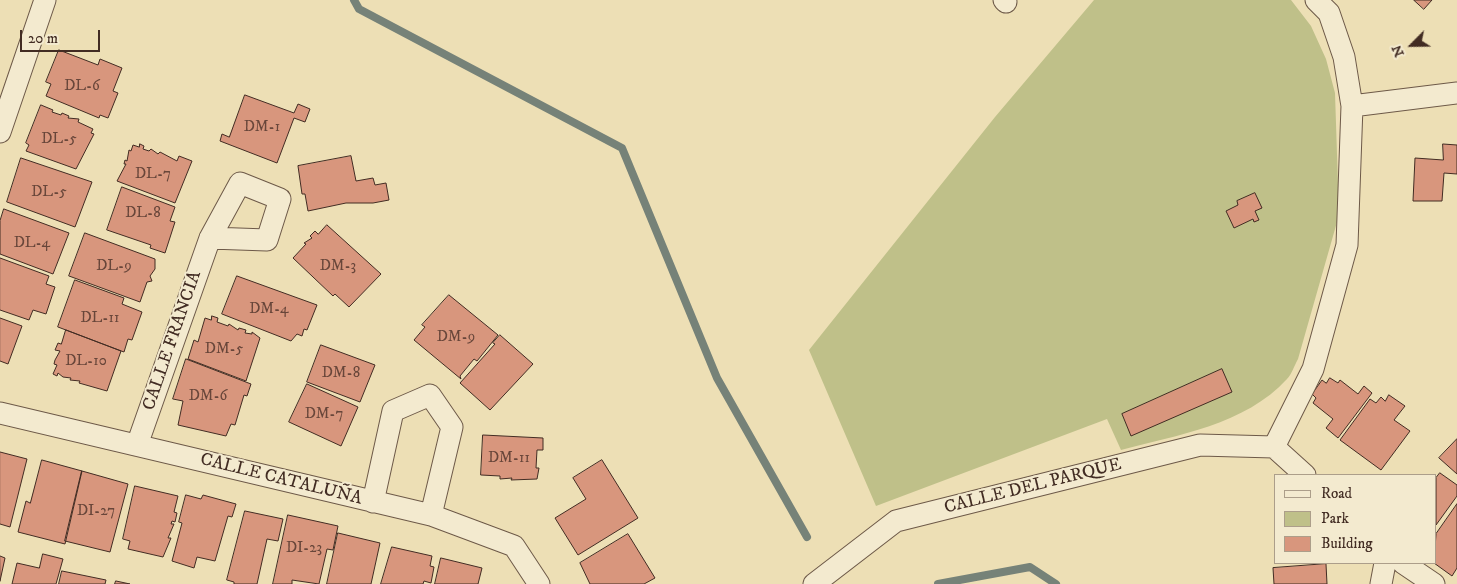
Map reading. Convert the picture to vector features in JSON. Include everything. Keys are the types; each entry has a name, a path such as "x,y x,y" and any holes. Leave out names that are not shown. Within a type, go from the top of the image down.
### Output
{"street":[{"path":"0,132 45,0"},
{"path":"1304,474 1274,447 1313,369 1347,245 1352,106 1344,57 1329,4"},
{"path":"1352,106 1457,92"},
{"name":"CALLE FRANCIA","path":"137,445 210,238"},
{"path":"373,502 393,410 430,396 452,427 431,515"},
{"name":"CALLE CATALUÑA","path":"0,413 431,515 514,546 539,584"},
{"name":"CALLE DEL PARQUE","path":"814,584 896,521 1200,445 1274,447"},
{"path":"1381,584 1385,564"},
{"path":"1404,564 1434,584"}],"green space":[{"path":"1094,0 1291,0 1311,26 1326,59 1335,93 1339,215 1298,359 1289,377 1270,395 1231,418 1209,426 1121,450 1107,419 876,506 809,350 995,117"}],"building":[{"path":"1414,0 1432,0 1424,9"},
{"path":"59,50 98,65 100,59 122,68 113,91 118,93 108,118 100,115 99,118 46,96 51,84 46,82"},
{"path":"245,95 294,113 298,104 310,109 305,122 294,118 277,163 220,141 222,134 229,137"},
{"path":"41,105 53,110 52,112 69,116 68,118 79,119 78,122 93,129 91,133 94,134 76,169 26,151 29,145 26,143"},
{"path":"140,144 144,146 143,149 149,151 151,149 158,154 160,152 177,161 179,156 192,161 175,203 117,181 126,164 124,164 125,160 127,161 129,150 131,151 133,145 139,147"},
{"path":"1443,144 1457,145 1457,174 1444,173 1442,201 1413,201 1415,158 1443,160"},
{"path":"351,156 356,181 373,178 375,185 386,183 389,200 373,203 346,203 308,211 305,194 302,194 298,166"},
{"path":"21,158 92,182 75,227 7,202"},
{"path":"122,187 175,207 170,221 175,222 165,253 150,248 151,245 107,230"},
{"path":"1255,193 1262,208 1255,211 1259,220 1254,222 1253,219 1234,228 1226,211 1238,205 1237,201"},
{"path":"4,209 69,233 53,274 0,254 0,221"},
{"path":"327,225 381,274 349,307 335,294 333,296 293,258 306,244 304,243 312,238 310,236 315,231 318,234"},
{"path":"85,233 155,259 155,269 150,276 152,281 147,282 140,302 69,276"},
{"path":"0,258 49,276 46,284 55,287 46,314 33,310 29,320 0,310"},
{"path":"237,276 317,305 307,330 304,329 302,336 297,334 291,341 222,314"},
{"path":"75,280 124,298 122,304 142,312 132,340 128,339 124,352 58,327"},
{"path":"449,295 498,335 477,361 474,359 460,376 461,379 414,340 425,327 422,325"},
{"path":"212,316 218,318 217,322 228,326 229,324 238,330 239,328 246,330 245,333 252,334 252,332 260,338 246,381 188,359 194,340 198,342 205,318 211,320"},
{"path":"0,318 22,326 8,364 0,361"},
{"path":"66,330 121,351 107,391 79,383 80,381 70,380 71,378 63,377 58,373 57,376 53,374 57,365 54,364 55,360 60,351 55,350 58,343 61,344"},
{"path":"500,335 533,364 490,410 460,383 495,344 493,343"},
{"path":"321,345 375,365 360,402 307,382"},
{"path":"186,359 251,384 247,396 244,395 235,425 231,424 226,436 178,425 183,401 173,399"},
{"path":"1222,369 1232,392 1131,436 1122,414"},
{"path":"1330,378 1338,383 1340,380 1358,394 1364,386 1372,393 1338,438 1326,428 1333,419 1313,403 1316,398 1312,394 1322,380 1326,383"},
{"path":"307,384 358,407 341,446 289,422"},
{"path":"1389,395 1405,406 1394,420 1410,431 1381,470 1340,440 1370,399 1376,403 1381,397 1385,401"},
{"path":"483,435 543,438 543,450 537,450 536,468 539,468 537,479 511,480 512,478 500,479 500,476 481,475"},
{"path":"1457,439 1457,474 1439,458"},
{"path":"0,452 27,459 10,527 0,524"},
{"path":"42,460 82,471 65,544 18,532 26,501 30,503"},
{"path":"602,460 638,518 578,555 555,518 586,499 573,478"},
{"path":"82,471 128,484 110,552 65,541"},
{"path":"1440,473 1457,485 1457,496 1437,524 1437,477"},
{"path":"135,486 178,496 174,512 177,513 175,522 172,521 171,524 174,524 168,538 171,538 163,557 128,549 130,541 123,539"},
{"path":"186,495 201,499 203,495 236,504 232,517 228,516 215,561 197,557 194,568 172,561 182,523 179,522"},
{"path":"1457,504 1457,568 1452,576 1435,564 1437,564 1437,533"},
{"path":"245,511 283,519 278,541 267,539 257,584 234,584 234,582 227,580"},
{"path":"288,515 338,526 333,550 327,549 319,584 292,580 292,584 273,584"},
{"path":"338,533 380,543 371,584 327,584"},
{"path":"628,534 655,578 644,584 590,584 580,563"},
{"path":"392,547 432,556 430,566 434,567 431,583 424,581 423,584 381,584"},
{"path":"43,554 63,559 56,584 12,584 17,563 39,568"},
{"path":"0,556 5,558 0,581"},
{"path":"441,558 482,568 478,584 435,584"},
{"path":"1326,564 1327,584 1274,584 1273,568"},
{"path":"62,571 106,580 105,584 59,584"},
{"path":"116,581 130,584 115,584"}],"waterway":[{"path":"354,0 359,9 622,148 717,378 807,537"},
{"path":"938,584 1030,567 1056,584"}]}
